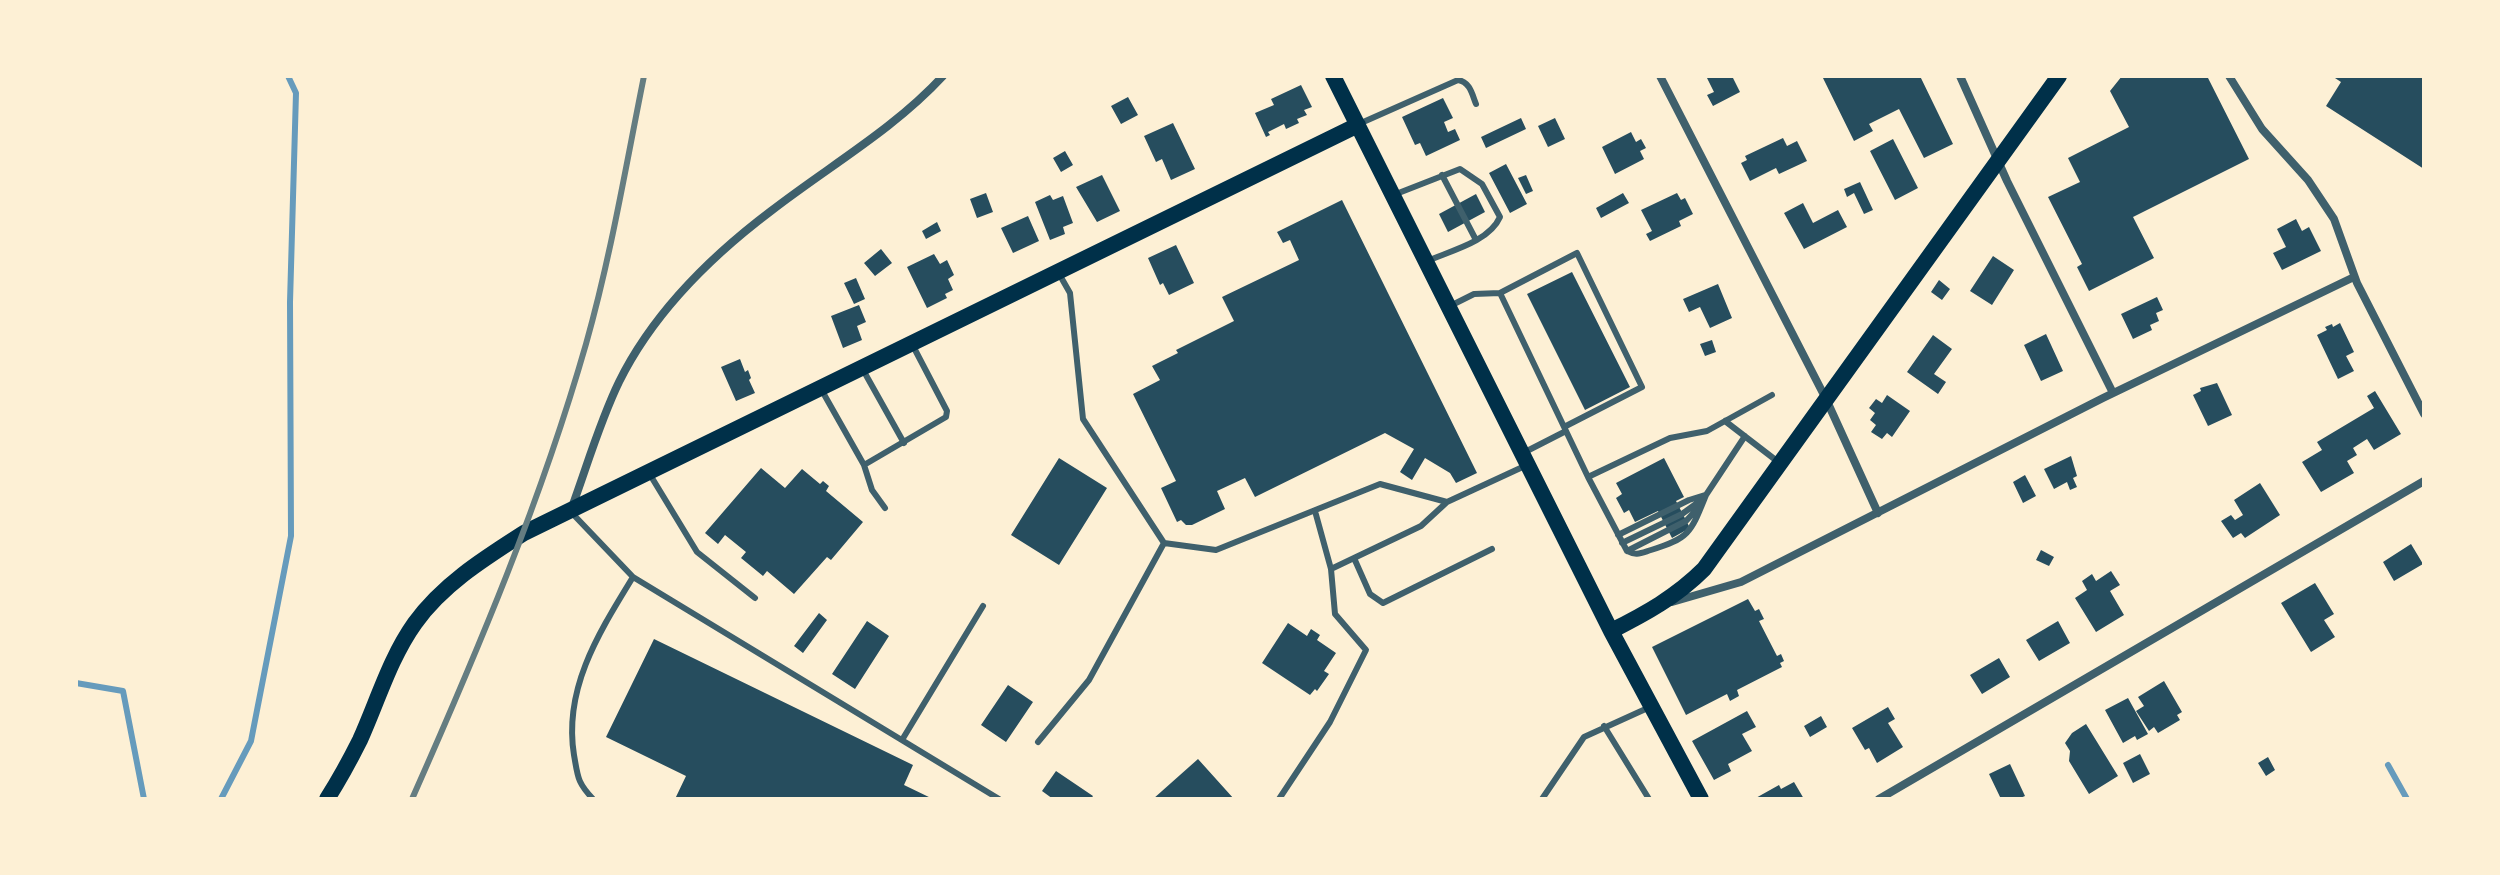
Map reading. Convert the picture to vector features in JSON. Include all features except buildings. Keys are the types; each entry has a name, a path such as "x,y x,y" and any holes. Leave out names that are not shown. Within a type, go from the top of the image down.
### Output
{"main road":[{"path":"1333,76 1611,631 1701,799"},
{"path":"1611,631 1659,606 1704,569 2059,76"},
{"path":"327,799 359,741 393,660 416,622 445,590 479,562 524,533 1358,125"}],"street":[{"path":"570,511 619,382 646,336 673,301 703,269 770,212 872,139 921,100 943,76"},
{"path":"1660,76 1826,399 1878,513"},
{"path":"1960,76 1997,159 2113,393"},
{"path":"2229,76 2262,129 2308,180 2334,219 2354,277 2424,414"},
{"path":"1659,606 1741,582 2113,393 2354,277"},
{"path":"1879,799 2424,481"}],"lane":[{"path":"1358,125 1458,80 1469,87 1476,104"},
{"path":"1393,196 1460,169 1482,184 1500,217 1495,227 1476,240 1426,262"},
{"path":"1442,175 1476,240"},
{"path":"1331,569 1421,526 1447,502 1524,459 1565,429 1642,387 1577,253 1500,293 1474,294 1449,307"},
{"path":"1058,272 1070,293 1083,419 1164,543 1216,550 1380,484 1447,502"},
{"path":"1500,293 1627,551 1637,555 1683,539 1694,524 1706,495"},
{"path":"864,465 946,417 947,411 912,344"},
{"path":"862,368 904,443"},
{"path":"820,389 864,465 872,490 885,508"},
{"path":"1588,477 1670,438 1707,431 1772,395"},
{"path":"1725,421 1780,463"},
{"path":"1627,551 1686,521 1745,436"},
{"path":"649,473 697,552 755,598"},
{"path":"1618,535 1689,500 1706,495"},
{"path":"1622,543 1682,514 1706,495"},
{"path":"570,511 633,577 999,799"},
{"path":"1279,799 1330,722 1366,650 1335,614 1331,569 1315,511"},
{"path":"1038,742 1089,680 1164,543"},
{"path":"1354,558 1370,594 1383,603 1492,549"},
{"path":"593,799 580,785 573,746 571,733 575,694 599,633 633,577"},
{"path":"902,740 983,606"},
{"path":"1542,799 1577,744 1604,726 1650,707"},
{"path":"1604,726 1649,799"}],"waterway":[{"path":"221,799 251,741 291,536 290,302 296,93 288,76"},
{"path":"76,683 123,691 144,799"},
{"path":"2388,765 2407,799"}],"railway":[{"path":"412,799 507,574 568,403 603,278 644,76"}]}
